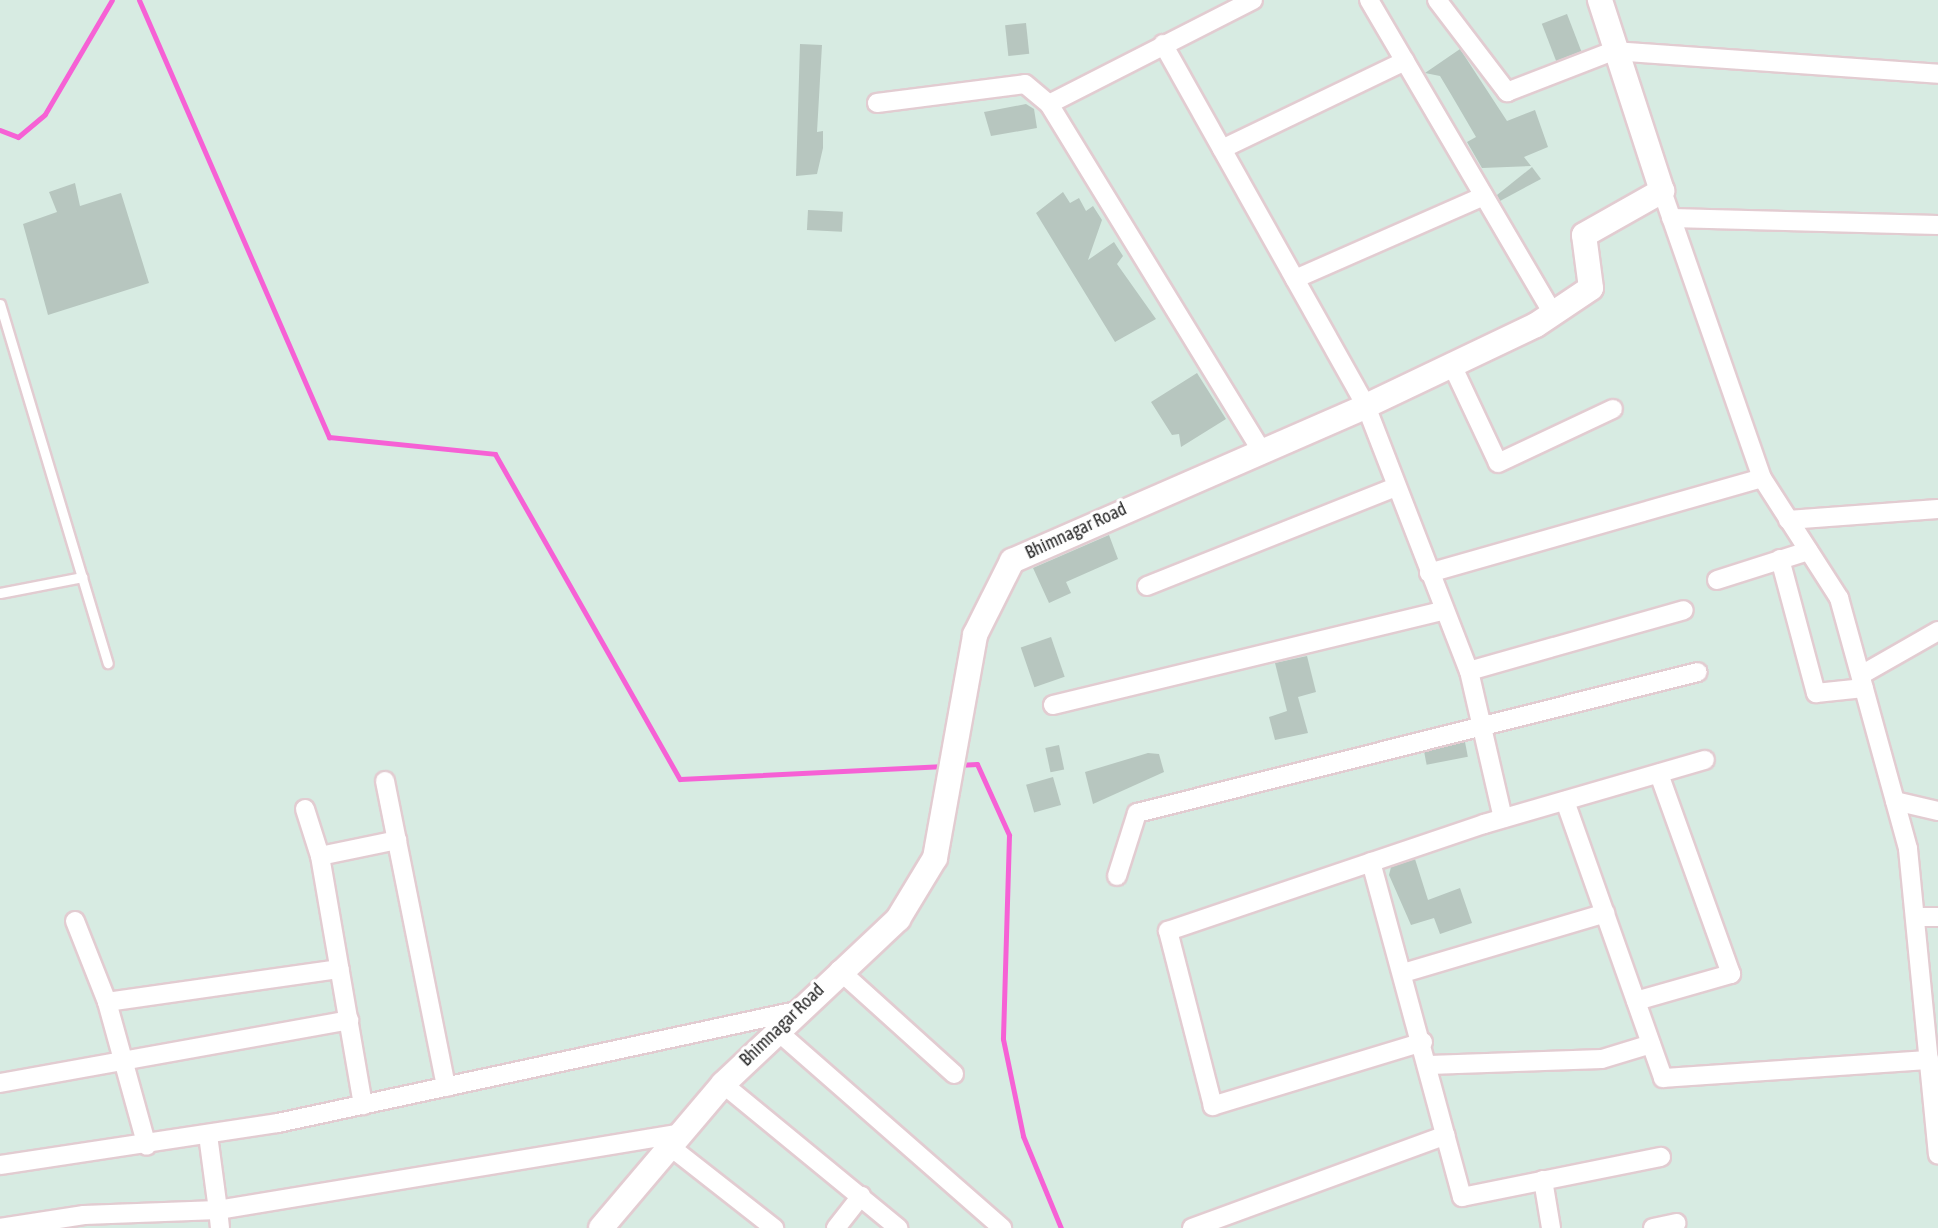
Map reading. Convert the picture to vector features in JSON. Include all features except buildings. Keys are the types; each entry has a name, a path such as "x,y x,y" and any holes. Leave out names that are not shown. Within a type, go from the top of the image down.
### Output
{"street":[{"path":"1049,104 1253,0"},
{"path":"1368,0 1553,313"},
{"path":"1437,0 1507,92 1613,51 1938,74"},
{"path":"1600,0 1613,51 1762,478 1839,598 1895,801 1915,917 1929,1060 1935,1082 1938,1155"},
{"path":"1163,44 1366,406 1443,611 1469,671 1479,726 1503,818"},
{"path":"1222,149 1405,61"},
{"path":"877,103 1025,84 1049,104 1260,448"},
{"name":"Bhimnagar Road","path":"601,1228 723,1084 783,1020 898,919 935,858 949,804 975,635 1012,561 1260,448 1366,406 1553,313 1591,288 1584,235 1661,191"},
{"path":"1295,279 1484,196"},
{"path":"1671,218 1938,225"},
{"path":"1451,363 1498,463 1613,409"},
{"path":"1429,573 1762,478"},
{"path":"1147,586 1396,487"},
{"path":"1788,520 1938,509"},
{"path":"1717,580 1808,551"},
{"path":"1780,559 1816,693 1862,682 1938,631"},
{"path":"1469,671 1684,610"},
{"path":"1053,705 1443,611"},
{"path":"1116,876 1137,813 1698,672"},
{"path":"1423,1042 1213,1106 1168,931 1503,818 1705,761"},
{"path":"1636,1001 1731,974 1658,774"},
{"path":"385,781 446,1087"},
{"path":"1919,807 1938,797"},
{"path":"1565,800 1663,1078 1929,1060"},
{"path":"1895,801 1938,811"},
{"path":"305,809 320,856 363,1105"},
{"path":"320,856 397,840"},
{"path":"1371,862 1423,1042 1462,1196 1661,1157"},
{"path":"1403,973 1605,913"},
{"path":"1915,917 1938,917"},
{"path":"75,921 107,1002 146,1146"},
{"path":"107,1002 340,970"},
{"path":"839,970 954,1074"},
{"path":"0,1083 349,1020"},
{"path":"0,1165 208,1135 783,1020 1002,1228"},
{"path":"1429,1065 1602,1059 1651,1044"},
{"path":"723,1084 898,1228"},
{"path":"208,1135 220,1228"},
{"path":"1192,1228 1446,1135"},
{"path":"0,1227 84,1215 218,1210 678,1140 774,1228"},
{"path":"1542,1180 1551,1228"},
{"path":"835,1228 861,1196"},
{"path":"1653,1228 1676,1223"}],"lane":[{"path":"0,304 108,663"},
{"path":"0,593 82,577"}],"waterway":[{"path":"0,130 18,137 45,114 112,0"},
{"path":"139,0 329,437 495,454 680,779 945,766"},
{"path":"958,765 977,764 1009,835 1003,1039 1023,1136 1061,1228"}]}
